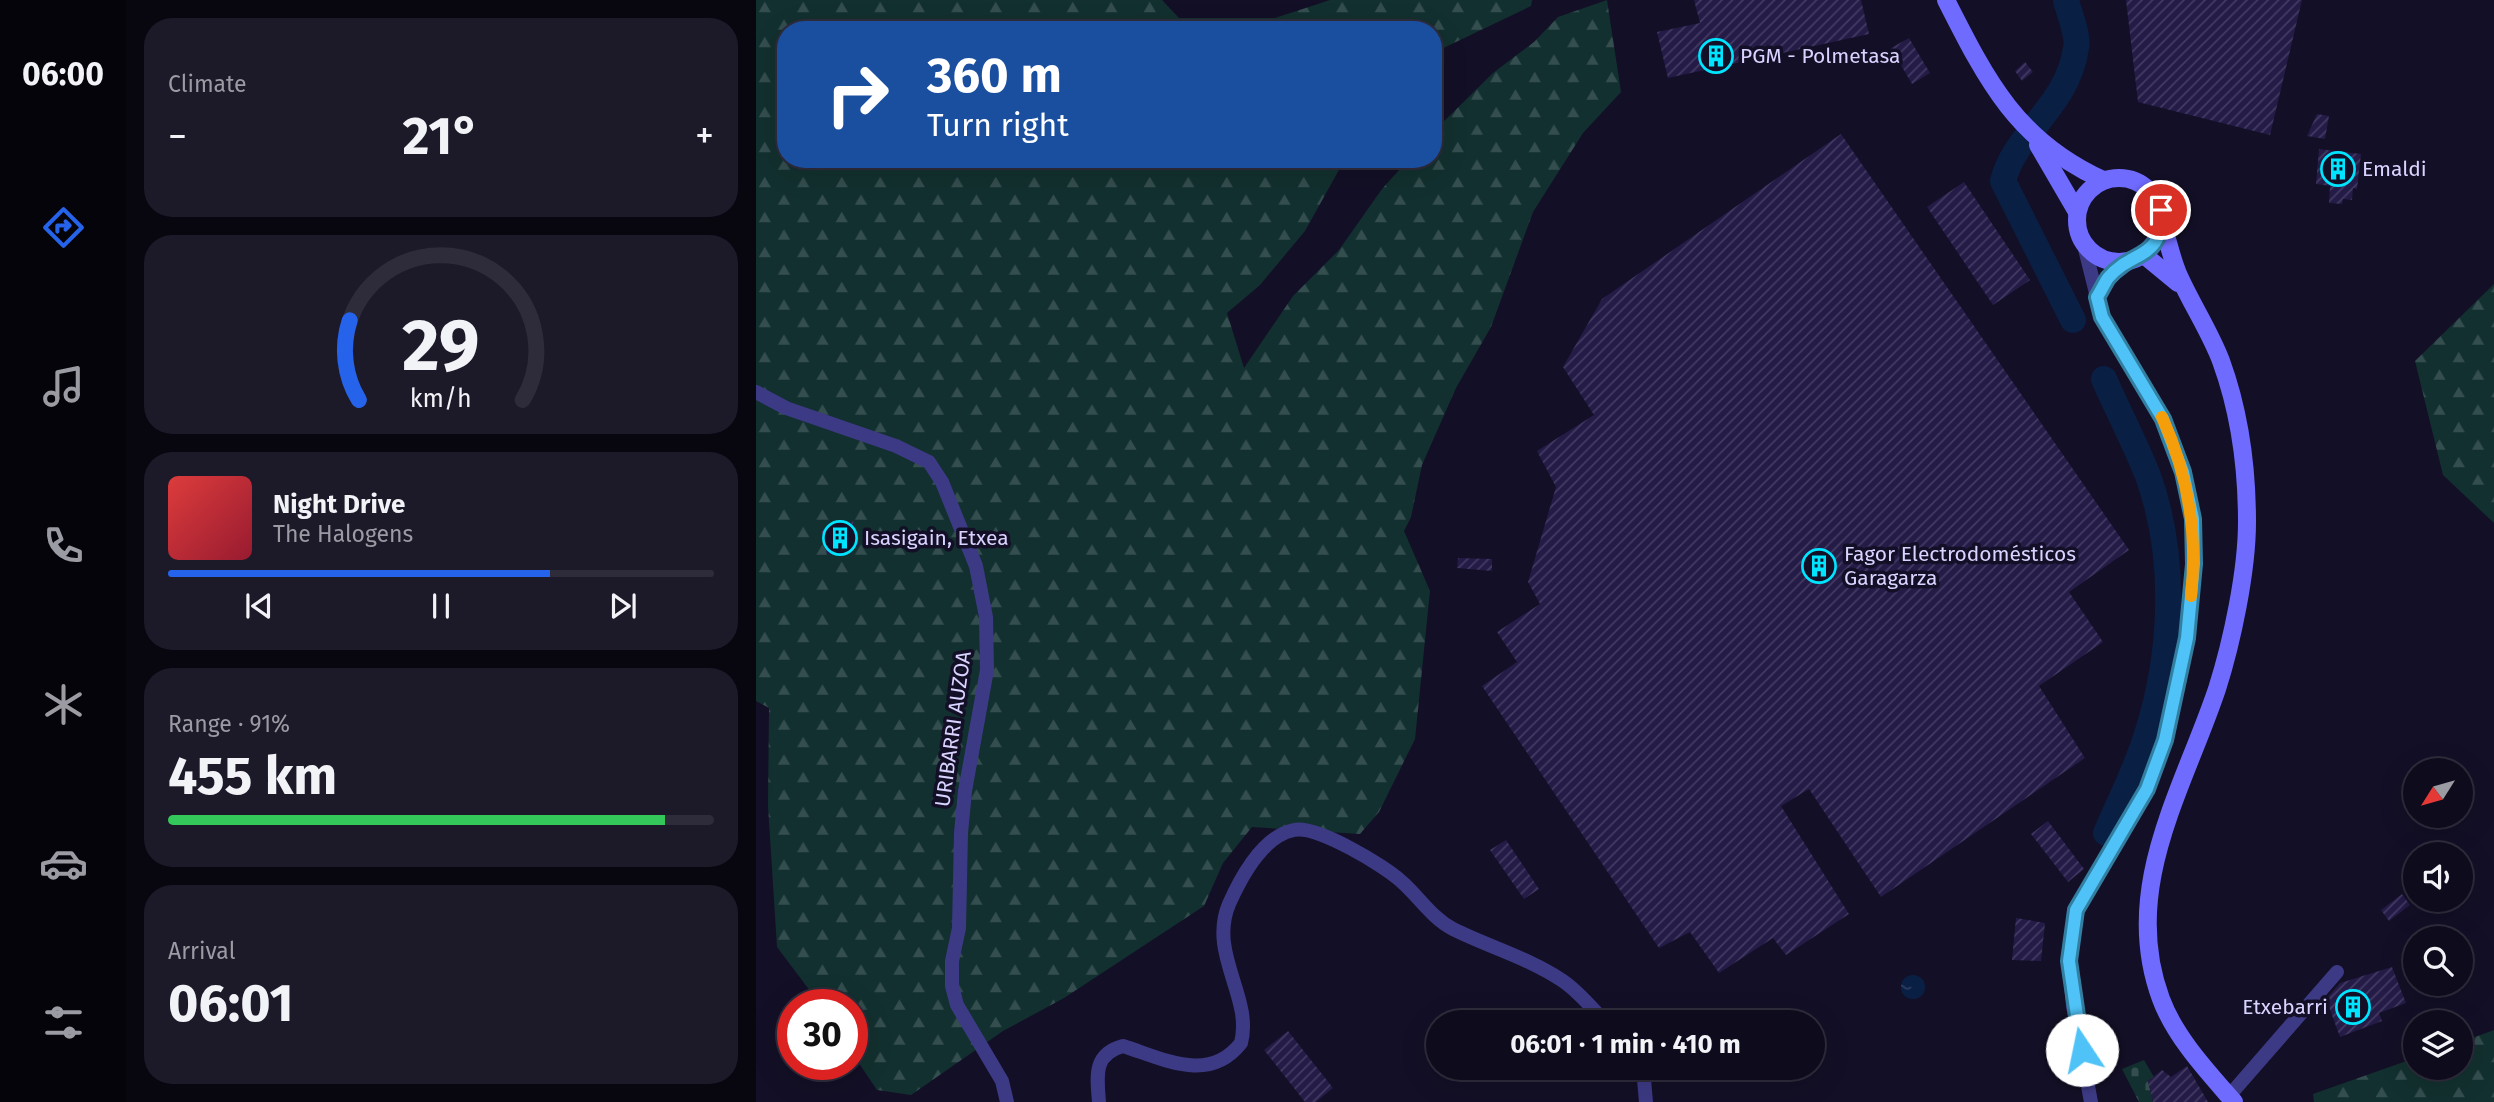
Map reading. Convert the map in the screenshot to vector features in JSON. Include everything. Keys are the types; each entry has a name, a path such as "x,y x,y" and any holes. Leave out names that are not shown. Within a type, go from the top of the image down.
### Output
{"main road":[{"path":"1946,0 1981,69 2036,140 2077,212"},
{"path":"2036,140 2062,159 2103,180 2128,178 2140,183 2153,194 2185,291 2221,360 2240,431 2247,525 2228,646 2217,688 2161,839 2148,885 2146,916 2148,946 2161,1000 2180,1036 2231,1099"},
{"path":"2103,180 2082,198 2077,212 2077,230 2082,241 2099,258 2114,263 2137,259 2156,242 2161,220"},
{"path":"2137,259 2185,291"}],"street":[{"path":"2082,241 2091,284 2102,317 2163,419 2183,472 2193,519 2194,564 2187,638 2165,740 2147,789 2076,910 2069,961 2073,1006 2091,1102"},
{"path":"2097,297 2109,278 2137,259"},
{"name":"URIBARRI AUZOA","path":"756,392 786,408 896,446 929,462 942,482 976,566 986,617 987,670 964,802 959,928 952,961 952,986 957,1005 1002,1081 1007,1102"},
{"path":"1099,1102 1097,1073 1100,1061 1115,1049 1123,1046 1188,1067 1207,1068 1223,1061 1241,1044 1242,1020 1223,948 1223,927 1228,906 1253,862 1274,841 1291,830 1301,829 1323,836 1377,863 1401,881 1441,922 1557,977 1594,1010"},
{"path":"2231,1099 2337,972"},
{"path":"1644,1080 1646,1102"}],"green space":[{"path":"756,0 1162,0 1179,18 1275,18 1330,0 1532,0 1531,6 1442,49 1442,21 777,21 777,168 1340,168 1305,231 1260,285 1227,313 1244,368 1293,296 1339,250 1382,189 1401,168 1442,168 1442,123 1493,73 1534,42 1558,17 1607,0 1621,92 1583,133 1533,212 1491,327 1456,388 1422,465 1411,517 1404,531 1430,591 1415,739 1379,812 1360,834 1252,827 1223,863 1204,906 1064,998 1003,1031 911,1095 877,1090 868,1077 868,989 809,989 777,947 768,806 769,708 756,701"},
{"path":"2494,284 2494,523 2443,475 2415,361"},
{"path":"2494,1030 2494,1102 2314,1102 2313,1094 2403,1062 2403,1080 2473,1080 2473,1038"},
{"path":"2144,1060 2154,1077 2148,1081 2153,1102 2139,1102 2122,1069"}],"water":[{"path":"1913,975 1922,978 1925,987 1922,996 1913,999 1904,996 1901,987 1904,978"}],"building":[{"name":"PGM - Polmetasa","path":"1694,0 1861,0 1869,34 1668,78 1657,32 1700,23"},
{"path":"2126,0 2302,0 2270,135 2138,102"},
{"path":"1909,38 1930,73 1912,84 1891,48"},
{"path":"2025,62 2033,72 2022,81 2015,71"},
{"path":"2317,114 2329,116 2325,139 2307,136"},
{"name":"Fagor Electrodomésticos Garagarza","path":"1841,134 2129,550 2069,592 2103,642 2039,686 2085,758 1881,897 1809,789 1781,806 1849,914 1786,955 1773,938 1719,973 1690,932 1659,948 1482,686 1517,662 1497,632 1540,604 1528,582 1556,487 1537,451 1594,415 1563,367 1602,299"},
{"name":"Emaldi","path":"2319,149 2361,154 2357,189 2353,188 2352,200 2343,199 2342,204 2329,203 2330,186 2316,184"},
{"path":"1964,182 2030,280 1993,305 1927,207"},
{"name":"Isasigain, Etxea","path":"853,521 859,546 827,555 821,530"},
{"path":"1458,558 1492,559 1492,571 1457,568"},
{"path":"2048,821 2084,869 2068,882 2031,834"},
{"path":"1506,840 1539,889 1524,899 1490,850"},
{"path":"2403,895 2403,910 2389,921 2381,910"},
{"path":"2016,918 2045,923 2041,961 2012,960"},
{"name":"Etxebarri","path":"2392,967 2406,1003 2379,1013 2382,1021 2340,1037 2326,999 2340,983"},
{"path":"1288,1031 1333,1088 1316,1102 1305,1102 1264,1050"},
{"path":"2187,1066 2208,1102 2153,1102 2148,1081 2162,1070 2171,1077"}],"waterway":[{"path":"2066,0 2077,43 2071,68 2053,103 2018,148 2003,181 2073,320"},
{"path":"2104,379 2148,476 2157,507 2164,539 2168,605 2156,703 2138,759 2106,833"}],"slow traffic":[{"path":"2162,417 2183,472 2193,519 2194,564 2191,596"}],"place":[{"name":"PGM - Polmetasa","path":"1716,56"},
{"name":"Emaldi","path":"2338,169"},
{"name":"Isasigain, Etxea","path":"840,538"},
{"name":"Fagor Electrodomésticos Garagarza","path":"1819,566"},
{"name":"Etxebarri","path":"2353,1007"}],"route":[{"path":"2082,1050 2073,1006 2069,961 2076,910 2117,846 2147,789 2165,740 2187,638 2194,564 2193,519 2183,472 2163,419 2112,336 2102,317 2097,297 2109,278 2144,255 2156,242 2162,228 2161,210"}]}
